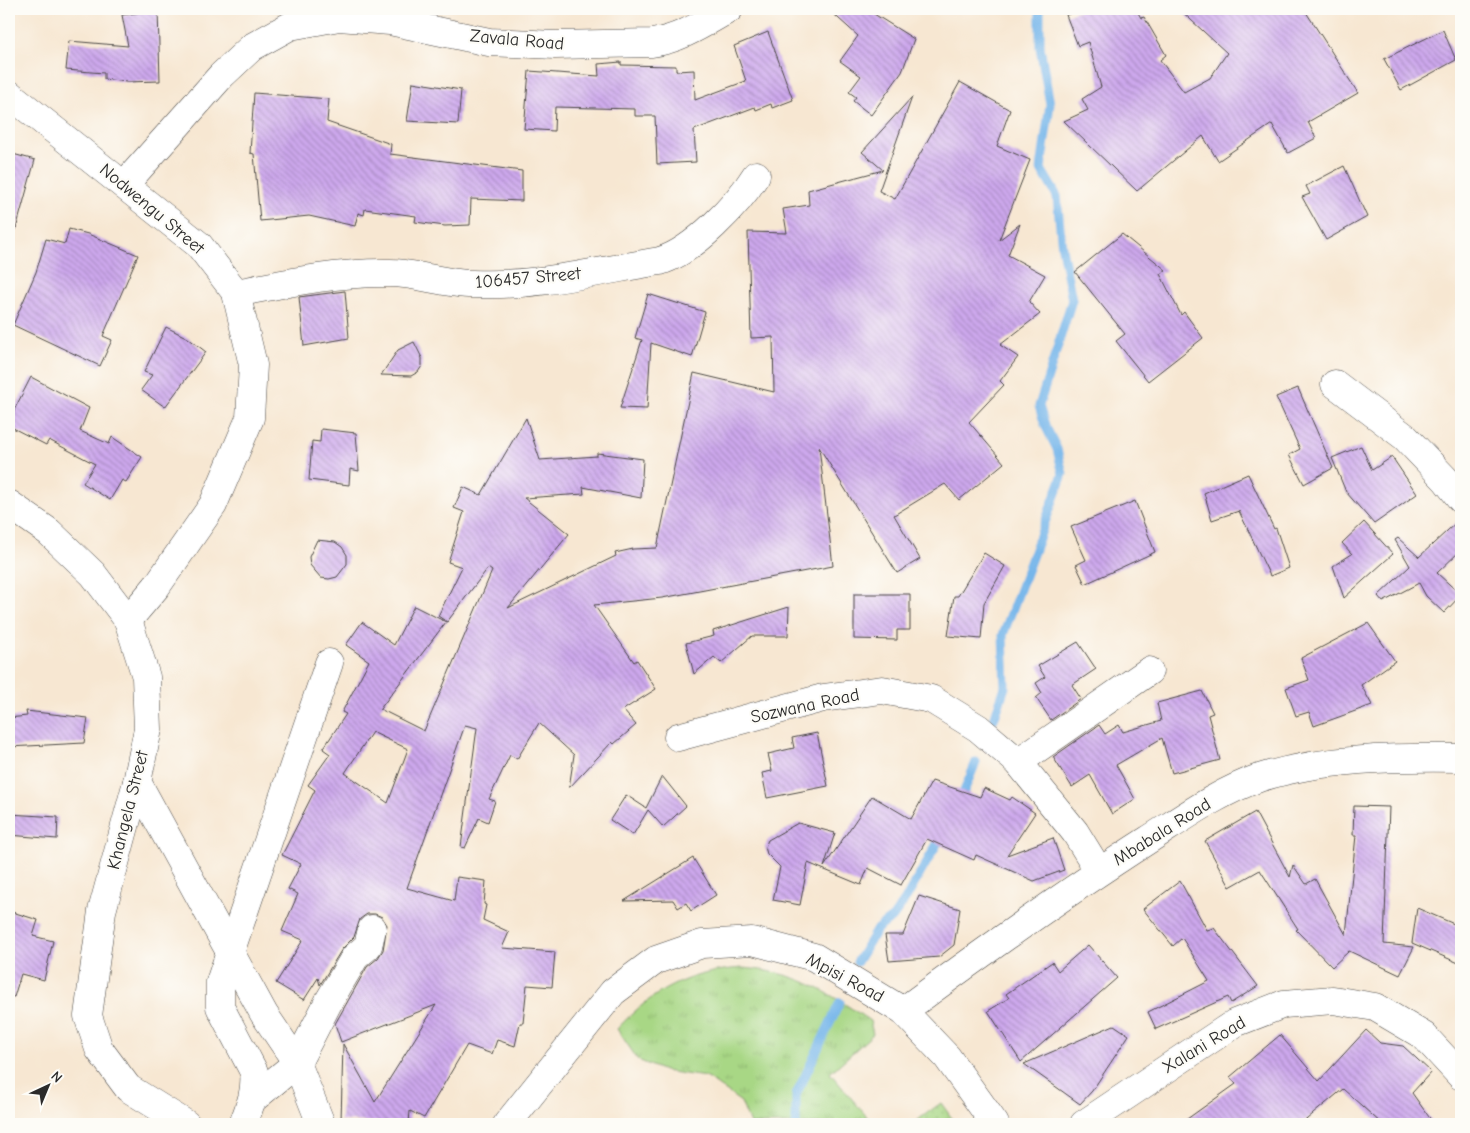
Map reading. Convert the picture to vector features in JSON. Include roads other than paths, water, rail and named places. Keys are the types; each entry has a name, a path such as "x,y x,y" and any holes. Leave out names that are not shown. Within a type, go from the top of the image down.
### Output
{"street":[{"name":"Zavala Road","path":"125,184 221,76 252,47 290,26 339,17 390,21 489,42 556,45 652,43 666,41 684,34 729,9"},
{"name":"Nodwengu Street","path":"9,94 125,184 199,245 236,292 253,365 250,418 213,504 156,587 128,620"},
{"name":"106457 Street","path":"236,292 320,277 366,273 392,273 472,284 525,282 660,261 672,258 689,246 739,200 756,175"},
{"path":"1335,384 1405,437 1446,480 1461,499"},
{"name":"Khangela Street","path":"9,504 50,532 92,574 128,620 146,677 148,729 137,782 102,911 88,1016 99,1049 128,1088 186,1124"},
{"path":"243,1124 253,1098 254,1072 220,1007 220,982 329,662"},
{"path":"1018,762 1149,671"},
{"name":"Sozwana Road","path":"678,737 823,698 882,690 931,699 978,728 1018,762 1075,832 1099,871"},
{"name":"Mbabala Road","path":"903,1011 1099,871 1210,801 1257,779 1283,771 1366,759 1461,758"},
{"path":"137,782 264,1014 297,1063 320,1124"},
{"path":"253,1098 297,1063 330,999 355,957 368,946 372,929"},
{"name":"Mpisi Road","path":"507,1124 613,992 656,960 702,944 752,941 814,958 903,1011 947,1057 995,1124"},
{"name":"Xalani Road","path":"1084,1124 1235,1022 1284,1004 1333,1000 1375,1007 1424,1036 1461,1076"}],"waterway":[{"path":"994,719 1005,687 1003,635 1063,474 1057,449 1045,425 1039,406 1072,300 1062,248 1057,196 1041,169 1050,104 1040,47 1040,9"},
{"path":"960,801 976,762"},
{"path":"857,962 877,929 893,917 907,897 942,835"},
{"path":"796,1124 796,1095 840,1002"}]}
